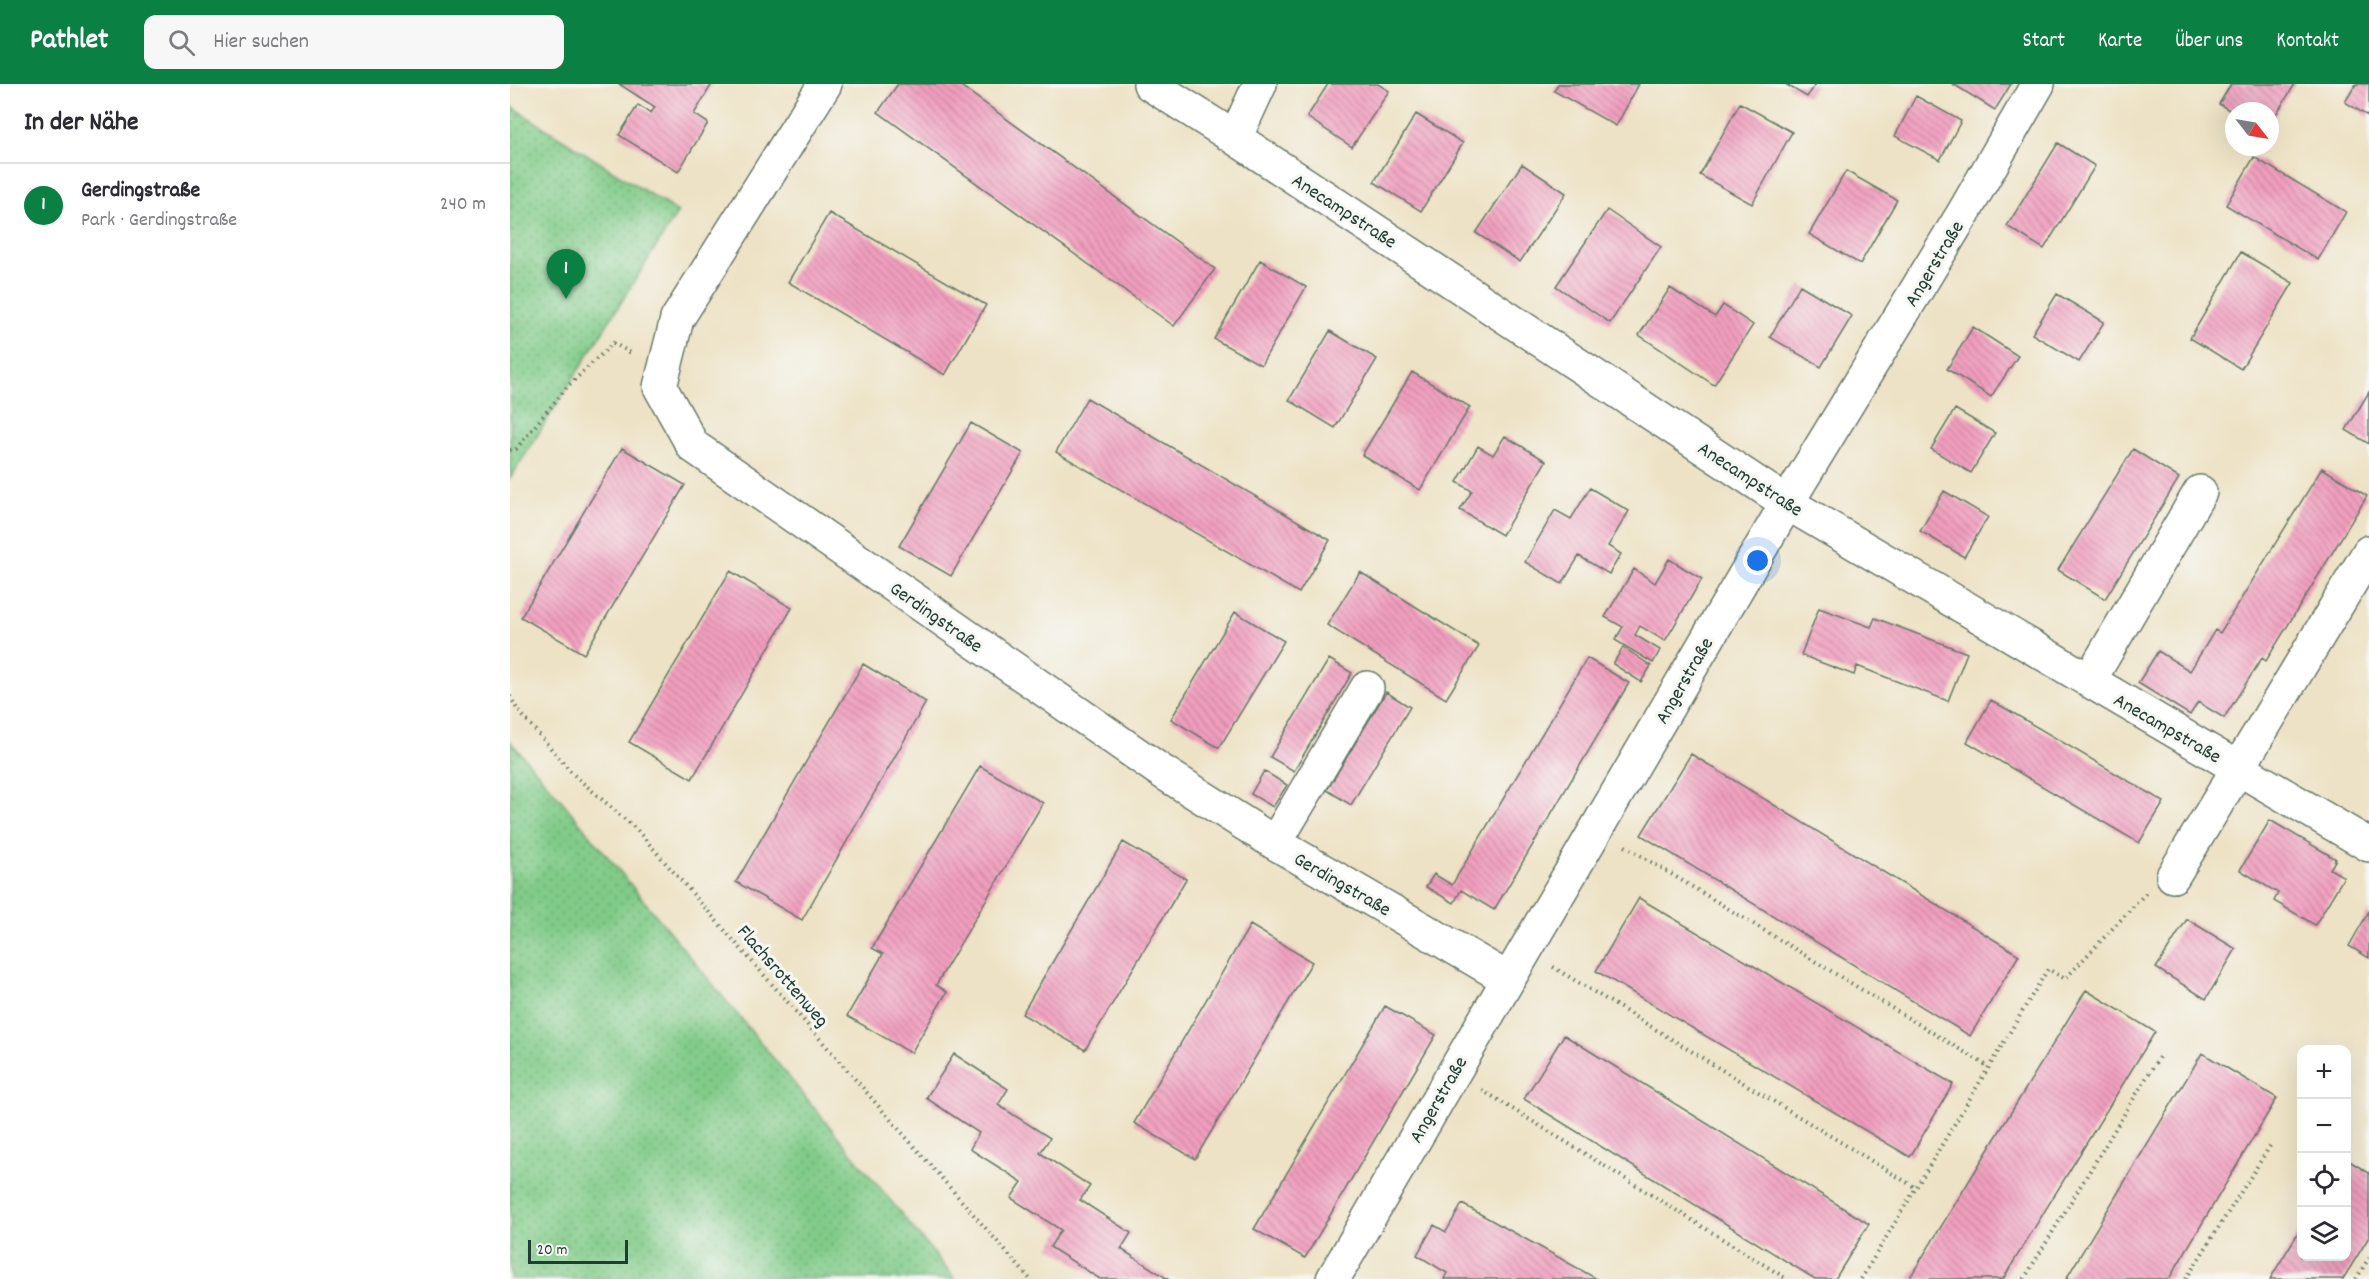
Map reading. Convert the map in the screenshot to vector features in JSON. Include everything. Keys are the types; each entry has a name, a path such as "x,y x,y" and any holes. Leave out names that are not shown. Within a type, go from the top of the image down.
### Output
{"street":[{"name":"Gerdingstraße","path":"825,84 677,319 660,387 693,446 1161,771 1275,843 1508,979"},
{"name":"Anecampstraße","path":"1150,84 1787,502 2369,845"},
{"path":"1235,138 1260,84"},
{"name":"Angerstraße","path":"1333,1279 1787,502 1964,212 2038,84"},
{"path":"2089,681 2200,492"},
{"path":"2173,876 2369,552"},
{"path":"1275,843 1367,688"}],"path":[{"path":"510,450 516,448 567,387 613,343 664,371"},
{"name":"Flachsrottenweg","path":"510,696 517,709 574,775 636,829 1030,1279"},
{"path":"1597,829 1989,1066"},
{"path":"1861,1279 2048,969 2065,979 2155,883 2173,876"},
{"path":"1524,950 1916,1188"},
{"path":"2024,1279 2159,1057"},
{"path":"1453,1072 1787,1279"},
{"path":"2187,1279 2272,1143"},
{"path":"2356,1279 2369,1258"}],"green space":[{"path":"510,106 678,212 510,479"},
{"path":"510,741 562,801 955,1279 510,1279"}],"building":[{"path":"619,84 712,84 694,114 708,123 678,172 619,135 638,105 651,113 655,107"},
{"path":"898,84 958,84 1215,269 1174,326 878,112"},
{"path":"1328,84 1378,84 1389,91 1352,147 1307,117"},
{"path":"1558,84 1639,84 1616,126 1554,91"},
{"path":"1785,84 1816,84 1807,97"},
{"path":"1953,84 2011,84 1995,110"},
{"path":"2231,84 2295,84 2279,110 2279,102 2225,102 2225,108 2219,104"},
{"path":"2356,84 2369,84 2369,117 2345,102"},
{"path":"1916,96 1961,121 1940,160 1895,136"},
{"path":"1740,103 1792,132 1752,204 1700,175"},
{"path":"1416,114 1463,143 1421,211 1374,182"},
{"path":"2058,143 2095,166 2044,249 2007,226"},
{"path":"2254,157 2346,212 2318,260 2226,205"},
{"path":"1522,164 1566,193 1520,262 1476,233"},
{"path":"1846,171 1897,200 1860,264 1809,234"},
{"path":"1607,210 1661,247 1610,323 1556,286"},
{"path":"829,213 986,305 945,375 788,282"},
{"path":"2241,252 2293,283 2241,369 2190,338"},
{"path":"1260,260 1306,287 1261,365 1214,339"},
{"path":"1800,285 1852,316 1821,367 1770,337"},
{"path":"1670,288 1715,317 1723,305 1753,325 1714,385 1639,335"},
{"path":"2057,294 2104,322 2079,362 2032,334"},
{"path":"1973,327 2018,356 1991,397 1947,369"},
{"path":"1330,331 1377,359 1335,428 1289,400"},
{"path":"1412,372 1470,407 1420,490 1362,455"},
{"path":"2369,392 2369,444 2346,430"},
{"path":"1087,398 1330,540 1299,593 1056,452"},
{"path":"1955,409 1995,433 1971,473 1931,449"},
{"path":"971,423 1023,453 951,576 899,546"},
{"path":"1505,436 1546,461 1502,535 1460,510 1472,491 1457,482 1478,446 1493,455"},
{"path":"622,448 685,485 584,654 521,617"},
{"path":"2133,449 2179,478 2105,599 2058,570"},
{"path":"2322,468 2367,496 2266,661 2262,658 2224,718 2198,702 2190,715 2138,683 2158,651 2190,671 2215,630 2220,633"},
{"path":"1590,488 1629,511 1608,546 1621,554 1609,574 1579,556 1562,584 1525,562 1555,510 1571,519"},
{"path":"1944,491 1988,517 1964,557 1920,531"},
{"path":"1669,559 1702,579 1665,641 1640,626 1635,635 1660,650 1653,663 1615,640 1623,627 1605,617 1634,569 1655,583"},
{"path":"730,571 792,608 692,779 629,742"},
{"path":"1360,572 1479,646 1446,699 1327,625"},
{"path":"1819,608 1871,627 1875,618 1967,653 1948,701 1857,666 1854,675 1801,655"},
{"path":"1235,612 1284,641 1219,748 1171,719"},
{"path":"1623,647 1651,666 1641,682 1613,664"},
{"path":"1587,658 1629,683 1494,910 1461,890 1454,903 1426,887 1434,874 1452,885"},
{"path":"1329,659 1352,673 1294,771 1270,757"},
{"path":"863,664 926,702 802,920 736,882"},
{"path":"1386,692 1410,707 1351,805 1327,790"},
{"path":"1991,700 2164,802 2139,843 1967,742"},
{"path":"1691,754 2019,955 1970,1036 1641,835"},
{"path":"980,766 1043,803 936,985 947,992 911,1053 847,1016 883,954 872,948"},
{"path":"1264,771 1287,785 1273,807 1251,794"},
{"path":"2270,820 2336,859 2330,869 2344,877 2315,925 2274,901 2278,893 2240,870"},
{"path":"1123,842 1186,879 1085,1050 1022,1014"},
{"path":"1639,898 1953,1084 1910,1157 1596,971"},
{"path":"2369,911 2369,958 2349,946"},
{"path":"2187,919 2236,949 2206,999 2156,968"},
{"path":"1250,925 1312,962 1195,1159 1134,1123"},
{"path":"2086,990 2155,1032 2003,1279 1909,1279"},
{"path":"1385,1006 1436,1035 1305,1258 1254,1229"},
{"path":"1564,1035 1869,1224 1835,1279 1815,1279 1524,1099"},
{"path":"2202,1053 2277,1098 2169,1279 2066,1279"},
{"path":"954,1054 1008,1089 998,1105 1050,1138 1040,1153 1090,1186 1080,1200 1131,1233 1121,1249 1168,1279 1100,1279 1050,1247 1061,1230 1011,1198 1022,1182 970,1149 979,1133 926,1098"},
{"path":"2351,1162 2369,1173 2369,1237 2343,1279 2270,1279 2297,1235 2297,1261 2351,1261"},
{"path":"1462,1204 1597,1279 1444,1279 1447,1273 1417,1255 1434,1225 1446,1232"}],"place":[{"name":"Gerdingstraße","path":"566,299"}]}
